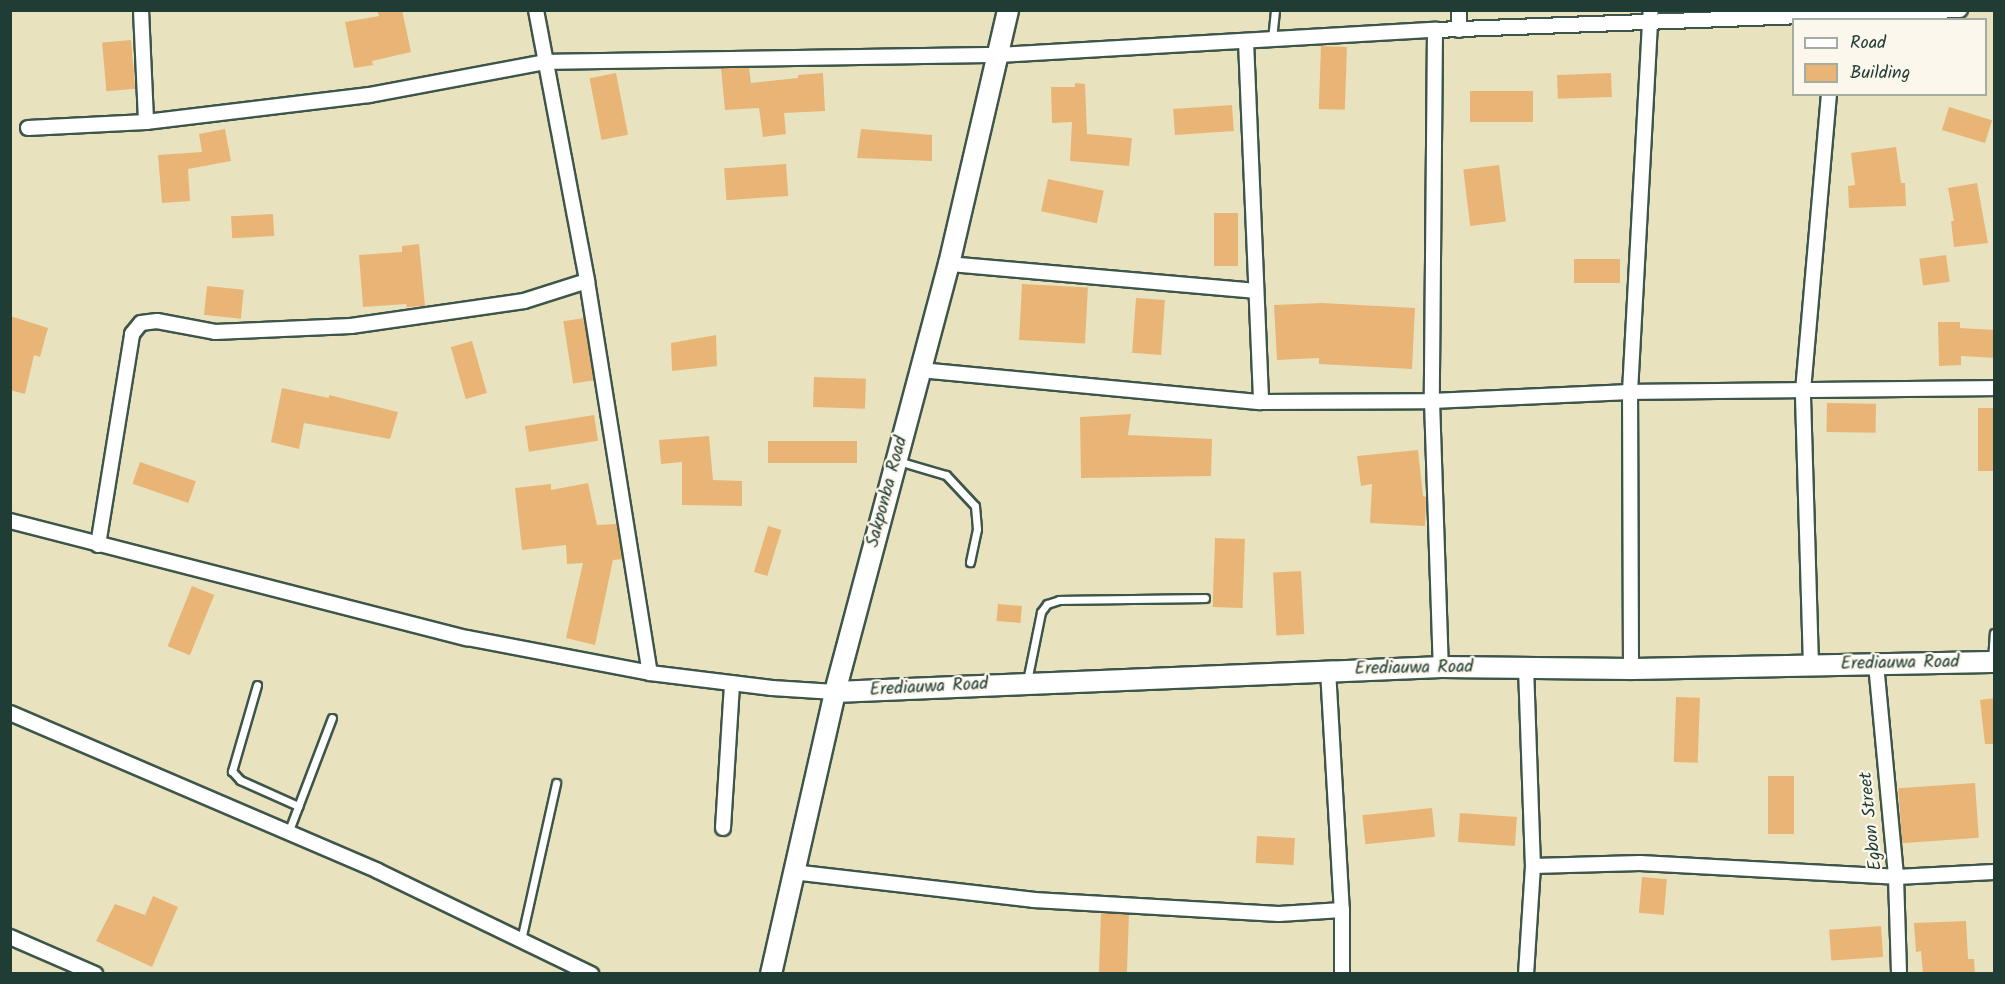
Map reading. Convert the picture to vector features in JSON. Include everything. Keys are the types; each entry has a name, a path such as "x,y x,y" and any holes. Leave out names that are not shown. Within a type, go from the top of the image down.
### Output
{"street":[{"path":"141,10 146,122"},
{"path":"536,10 587,281 650,673"},
{"name":"Sakponba Road","path":"771,974 835,692 949,264 1008,10"},
{"path":"1459,10 1459,30"},
{"path":"28,128 146,122 369,95 546,62 997,55 1459,30 1651,16 1960,10"},
{"path":"1631,669 1630,392 1651,16"},
{"path":"1435,30 1432,400 1441,667"},
{"path":"1246,41 1261,402"},
{"path":"1812,666 1803,391 1829,96"},
{"path":"949,264 1257,291"},
{"path":"98,545 132,334 141,323 157,321 215,332 351,326 524,301 587,281"},
{"path":"920,370 1261,402 1432,400 1630,392 1995,388"},
{"path":"10,521 467,638 650,673 835,692"},
{"name":"Erediauwa Road","path":"835,692 1441,667 1631,669 1993,662"},
{"name":"Egbon Street","path":"1876,664 1896,877 1899,974"},
{"path":"1526,668 1533,866 1526,974"},
{"path":"1329,670 1342,910 1342,974"},
{"path":"723,828 732,683"},
{"path":"10,713 378,872 591,974"},
{"path":"1533,866 1640,863 1896,877 1995,872"},
{"path":"793,872 1034,900 1279,914 1342,910"},
{"path":"10,937 95,974"}],"lane":[{"path":"1272,39 1275,10"},
{"path":"896,460 946,475 975,506 977,529 970,562"},
{"path":"1027,684 1041,612 1047,604 1059,600 1205,598"},
{"path":"1993,662 1995,633"},
{"path":"257,685 232,771 240,780 298,806"},
{"path":"288,833 332,718"},
{"path":"521,940 556,783"}],"building":[{"path":"377,10 402,10 411,52 372,61 373,65 354,68 345,22 379,16"},
{"path":"131,40 135,89 106,91 102,43"},
{"path":"1321,46 1347,47 1345,110 1319,109"},
{"path":"721,68 749,68 751,83 823,73 825,111 784,113 786,134 763,137 759,108 725,110"},
{"path":"616,73 628,135 602,140 589,78"},
{"path":"1611,73 1612,97 1558,99 1557,75"},
{"path":"1075,83 1085,84 1087,134 1132,138 1129,166 1070,161 1072,122 1052,123 1051,87 1075,87"},
{"path":"1470,91 1533,91 1533,122 1470,122"},
{"path":"1232,105 1234,131 1175,135 1173,109"},
{"path":"1949,107 1992,120 1985,143 1942,130"},
{"path":"225,129 231,161 188,169 190,201 162,203 158,155 202,152 199,134"},
{"path":"861,129 932,135 932,161 857,158"},
{"path":"1896,147 1901,183 1905,183 1906,206 1849,208 1848,186 1855,185 1851,153"},
{"path":"786,164 788,196 726,200 724,168"},
{"path":"1499,165 1506,222 1470,226 1463,169"},
{"path":"1048,179 1104,191 1097,223 1041,211"},
{"path":"1977,183 1988,243 1954,247 1951,221 1954,221 1948,188"},
{"path":"1214,213 1238,213 1238,266 1214,266"},
{"path":"273,214 274,236 232,238 231,216"},
{"path":"419,244 425,306 407,307 406,304 363,307 359,255 402,252 402,246"},
{"path":"1946,255 1950,282 1923,285 1919,259"},
{"path":"1574,259 1620,259 1620,283 1574,283"},
{"path":"1022,284 1088,287 1085,343 1019,340"},
{"path":"207,286 244,290 241,319 204,315"},
{"path":"1136,298 1165,300 1161,355 1132,353"},
{"path":"1322,303 1415,308 1412,369 1319,364 1319,358 1277,360 1274,305"},
{"path":"10,316 48,328 40,357 34,355 25,394 10,390"},
{"path":"584,318 594,380 573,384 563,321"},
{"path":"1938,322 1960,322 1960,328 1995,330 1995,358 1961,356 1961,365 1939,366"},
{"path":"716,335 717,366 672,371 671,343"},
{"path":"472,341 487,393 466,399 451,347"},
{"path":"814,377 866,379 865,409 813,407"},
{"path":"282,388 329,398 329,395 398,412 390,439 304,423 299,449 271,442"},
{"path":"1827,403 1876,404 1875,433 1826,432"},
{"path":"1978,408 1994,408 1994,471 1978,471"},
{"path":"1131,414 1128,435 1212,439 1211,476 1081,478 1080,417"},
{"path":"594,415 598,441 529,452 525,426"},
{"path":"709,436 713,480 742,481 742,506 682,505 682,462 661,464 659,440"},
{"path":"768,441 857,441 857,463 768,463"},
{"path":"1418,450 1423,496 1426,497 1425,526 1370,523 1372,484 1361,486 1357,456"},
{"path":"140,462 196,481 188,503 133,484"},
{"path":"588,483 597,525 617,524 623,559 613,560 595,645 566,638 583,563 567,564 566,545 522,550 515,488 551,484 551,490"},
{"path":"768,526 781,530 767,576 754,572"},
{"path":"1215,538 1245,539 1243,608 1213,607"},
{"path":"1301,571 1304,634 1276,635 1273,572"},
{"path":"192,586 214,595 190,655 168,646"},
{"path":"998,604 1022,606 1020,623 997,621"},
{"path":"1676,697 1700,698 1698,763 1674,762"},
{"path":"1995,698 1995,744 1985,744 1980,700"},
{"path":"1768,776 1794,776 1794,834 1768,834"},
{"path":"1975,783 1979,838 1902,843 1898,788"},
{"path":"1432,808 1435,837 1365,844 1362,815"},
{"path":"1460,813 1517,817 1515,846 1458,842"},
{"path":"1257,836 1295,838 1294,865 1256,863"},
{"path":"1642,877 1667,879 1664,915 1639,913"},
{"path":"153,896 178,907 152,967 96,941 115,904 145,915"},
{"path":"1101,913 1129,914 1127,973 1099,972"},
{"path":"1966,921 1968,959 1974,959 1975,974 1923,974 1921,951 1916,952 1914,923"},
{"path":"1881,926 1883,957 1831,961 1829,930"}]}
